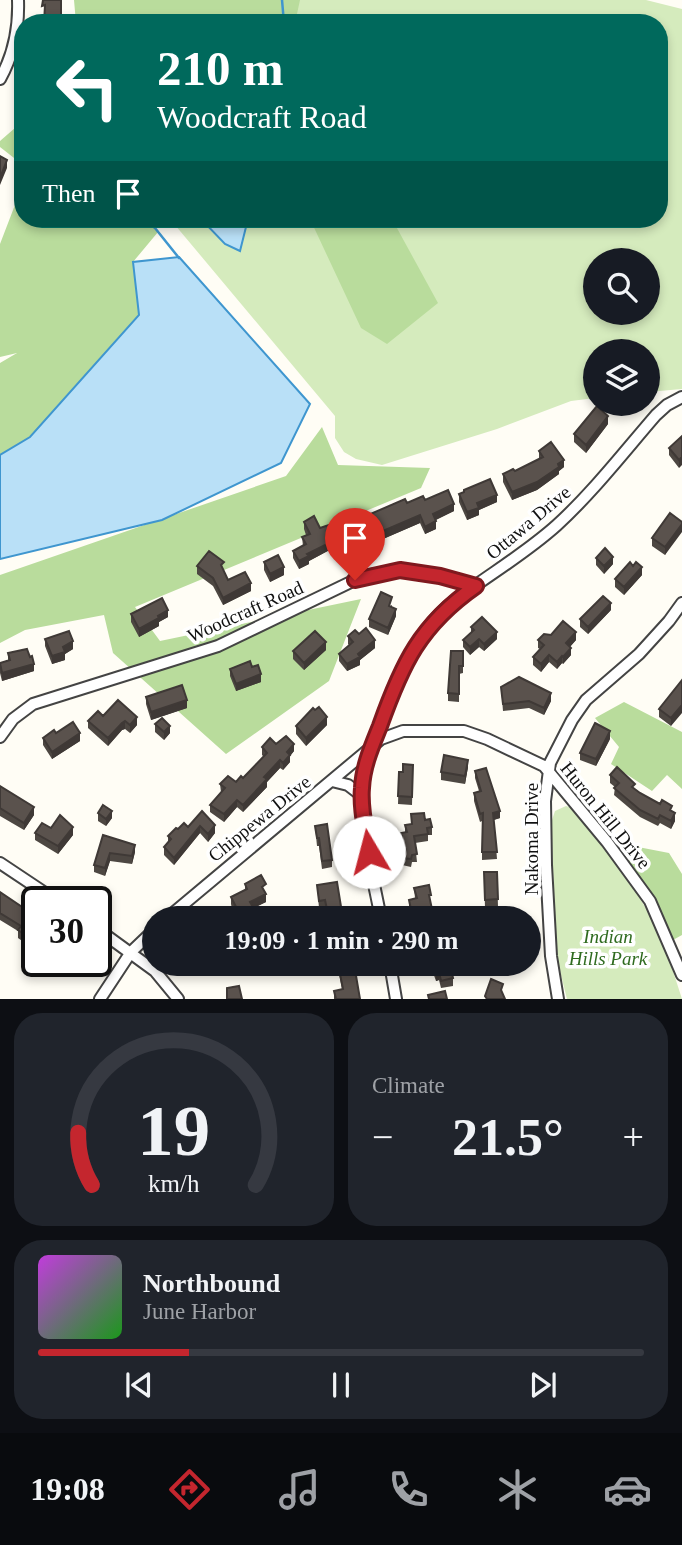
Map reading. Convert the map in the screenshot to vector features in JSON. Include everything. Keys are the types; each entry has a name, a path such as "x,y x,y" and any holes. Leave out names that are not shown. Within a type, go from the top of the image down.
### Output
{"street":[{"path":"0,79 14,43"},
{"name":"Ottawa Drive","path":"379,906 361,795 364,772 373,744 398,677 412,651 453,602 507,566 555,527 656,415 682,397"},
{"name":"Woodcraft Road","path":"0,737 13,719 33,704 218,646 355,580 400,570 440,576 476,586"},
{"name":"Nakoma Drive","path":"558,999 551,956 546,865 545,801 552,756 579,709 593,692 652,641 682,603"},
{"name":"Huron Hill Drive","path":"373,744 389,734 403,731 464,731 532,759 549,771 607,842 650,901 682,975"},
{"name":"Chippewa Drive","path":"182,906 373,744"},
{"path":"332,780 348,785 361,795"},
{"path":"0,863 34,886"},
{"path":"112,939 155,971 178,999"},
{"path":"100,999 131,952 142,941"},
{"path":"392,976 396,999"}],"green space":[{"path":"74,0 300,0 297,14 75,14"},
{"path":"289,0 646,0 682,9 682,389 660,391 660,339 583,339 583,400 571,401 497,429 382,465 356,459 344,452 335,438 335,416 178,228 668,228 668,14 285,14"},
{"path":"14,129 14,158 0,147 0,141"},
{"path":"14,207 14,228 156,228 158,232 133,262 139,315 30,437 0,455 0,363 17,353 0,357 0,244"},
{"path":"314,228 397,228 438,303 387,344 361,328"},
{"path":"322,427 338,465 430,468 421,488 135,607 160,641 361,599 329,681 226,754 113,653 104,615 25,630 0,643 0,575 286,476"},
{"path":"624,702 682,732 682,789 667,775 652,791 611,764 619,747 595,718"},
{"name":"Indian Hills Park","path":"566,806 572,808 629,880 661,934 682,999 567,999 557,959 551,823 555,811"},
{"path":"638,847 669,853 682,874 682,935 673,940 629,861"}],"water":[{"path":"210,228 246,228 240,251 225,244"},
{"path":"179,257 310,404 281,463 162,520 0,559 0,455 30,437 139,315 133,262"}],"building":[{"path":"43,0 61,0 61,14 44,14 45,5 42,6"},
{"path":"0,156 7,160 0,178"},
{"path":"589,416 608,416 586,445 574,434"},
{"path":"682,436 682,457 679,460 669,448"},
{"path":"551,442 564,460 558,464 559,467 537,482 512,492 503,474 543,457 539,451"},
{"path":"490,479 497,495 477,503 479,508 467,512 459,494"},
{"path":"448,490 454,504 433,514 436,521 425,527 420,515 383,531 382,527 348,538 350,543 340,546 337,539 299,561 293,551 306,544 302,537 310,534 304,522 314,516 320,528 365,513 366,516 405,499 407,503 423,496 425,500"},
{"path":"670,513 682,524 665,547 652,538"},
{"path":"605,548 613,557 604,566 596,558"},
{"path":"209,551 224,562 221,565 228,580 245,572 251,583 223,598 213,578 197,566"},
{"path":"278,555 284,567 270,574 264,562"},
{"path":"630,562 633,566 636,562 642,567 624,587 615,579"},
{"path":"381,592 392,597 389,606 396,609 388,628 369,619"},
{"path":"603,596 611,603 588,627 580,619"},
{"path":"162,598 168,610 139,629 131,614"},
{"path":"482,617 497,632 484,644 479,639 470,647 463,640 474,630 471,627"},
{"path":"563,621 576,632 566,643 571,648 557,662 549,655 541,664 533,657 544,645 538,640 544,634 551,635"},
{"path":"366,628 375,640 358,654 360,657 347,664 339,654 353,642 348,636 355,630 359,634"},
{"path":"69,631 73,641 63,647 65,652 52,656 45,639"},
{"path":"315,631 326,642 304,663 293,651"},
{"path":"27,649 34,664 2,673 0,663 10,660 8,653"},
{"path":"451,651 463,651 463,666 459,666 459,694 448,693"},
{"path":"250,661 252,667 258,665 261,674 236,684 230,669"},
{"path":"519,677 551,693 544,708 529,701 503,704 501,687"},
{"path":"682,680 682,705 671,718 659,709"},
{"path":"182,685 187,700 151,712 146,697"},
{"path":"118,700 137,717 130,725 125,721 122,723 108,738 88,721 98,711 103,716"},
{"path":"319,707 327,717 306,738 296,726 313,708 315,710"},
{"path":"162,718 170,726 164,732 155,724"},
{"path":"73,722 80,733 52,752 43,738"},
{"path":"595,723 610,731 596,759 580,753"},
{"path":"286,736 294,744 287,752 290,755 283,763 280,760 264,777 267,779 243,805 237,800 224,814 210,805 225,788 220,784 228,776 236,782 241,776 243,778 267,753 262,747 270,738 276,744"},
{"path":"444,755 468,760 465,776 441,772"},
{"path":"403,764 413,765 412,797 398,796 399,772 403,772"},
{"path":"617,767 635,784 632,787 640,793 660,804 662,800 672,806 670,810 675,813 671,821 660,815 658,819 640,810 614,788 619,783 610,775"},
{"path":"486,768 500,811 493,813 497,852 482,852 483,813 480,814 474,793 481,791 475,771"},
{"path":"0,786 34,807 24,823 0,808"},
{"path":"103,805 112,811 106,819 98,813"},
{"path":"202,811 215,825 208,834 200,826 174,858 164,847 171,839 168,836 184,823 188,827"},
{"path":"424,813 425,820 430,819 432,827 427,828 428,834 414,836 417,854 412,855 411,859 402,858 398,850 402,842 401,833 407,832 405,825 412,824 411,814"},
{"path":"60,815 73,827 58,846 35,833 42,823 51,828"},
{"path":"327,824 332,860 322,861 315,826"},
{"path":"103,835 135,845 132,856 110,853 105,868 94,865"},
{"path":"484,872 497,872 498,899 485,900"},
{"path":"261,875 266,884 262,887 266,894 250,902 252,906 236,906 231,897 247,889 245,884"},
{"path":"337,882 341,906 326,906 325,900 319,901 317,885"},
{"path":"429,885 431,906 410,906 409,900 417,898 414,888"},
{"path":"0,892 21,906 21,926 0,913"},
{"path":"340,976 356,976 360,999 336,999 334,991 343,989"},
{"path":"440,976 453,976 453,978 441,981"},
{"path":"491,979 503,984 501,990 505,999 487,999 485,996"},
{"path":"239,986 242,999 227,999 227,988"},
{"path":"445,991 447,999 429,999 428,995"}],"waterway":[{"path":"282,0 283,14"},
{"path":"155,228 179,258"}],"route":[{"path":"355,580 400,570 440,576 476,586 453,602 428,628 398,677 364,772 361,795 369,852"}]}
